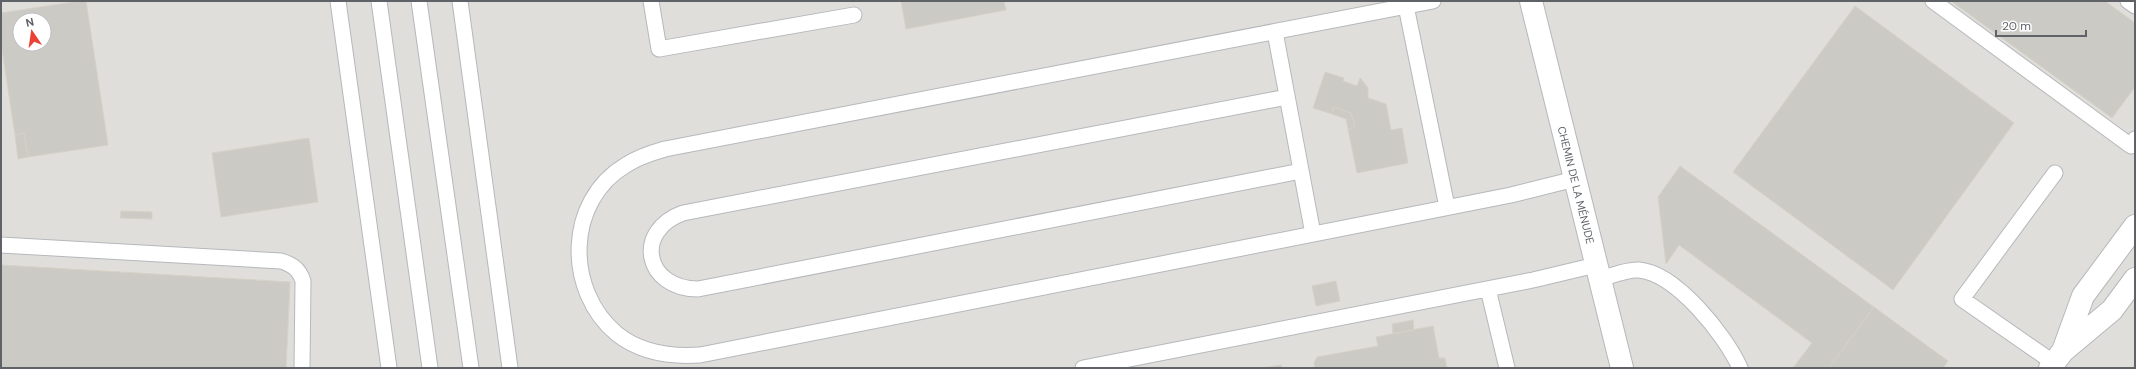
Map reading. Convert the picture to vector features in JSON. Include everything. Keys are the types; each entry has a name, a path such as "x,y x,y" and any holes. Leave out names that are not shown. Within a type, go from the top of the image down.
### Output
{"street":[{"name":"CHEMIN DE LA MÉNUDE","path":"1531,1 1622,368"},
{"path":"2055,363 2083,296 2135,226"},
{"path":"2055,363 2112,310 2135,278"}],"lane":[{"path":"338,1 389,368"},
{"path":"379,1 430,368"},
{"path":"419,1 471,368"},
{"path":"460,1 510,368"},
{"path":"651,1 659,49 854,15"},
{"path":"1434,1 681,146 644,155 624,165 608,179 594,196 584,216 579,237 578,259 582,280 590,301 602,319 617,334 636,346 656,353 678,356 708,353 1313,234 1575,179"},
{"path":"1933,1 2134,145"},
{"path":"2128,1 2135,6"},
{"path":"1406,6 1447,207"},
{"path":"1275,32 1313,234"},
{"path":"1287,97 683,213 670,218 660,227 654,238 651,252 654,265 661,276 672,285 684,289 698,289 1301,171"},
{"path":"2055,173 1962,299 2055,363"},
{"path":"1,245 281,261 293,265 301,272 303,281 302,368"},
{"path":"1083,368 1488,289 1598,272 1638,270 1657,274 1672,285 1719,331 1732,351 1740,368"},
{"path":"1488,289 1507,368"}],"shaded area":[{"path":"1,1 2135,1 2135,368 1,368"}],"building":[{"path":"86,1 108,145 28,157 24,133 15,135 1,43 1,13"},
{"path":"901,1 1004,1 1006,10 906,29"},
{"path":"1951,1 2105,1 2135,23 2135,87 2112,118"},
{"path":"1855,6 2014,123 1893,290 1733,172"},
{"path":"1325,72 1344,78 1343,81 1357,86 1360,78 1368,88 1368,98 1386,104 1391,130 1402,128 1408,163 1357,173 1348,129 1355,127 1351,113 1334,107 1332,114 1313,108"},
{"path":"1334,107 1351,113 1355,127 1348,129 1346,119 1332,114"},
{"path":"24,133 28,157 18,159 15,135"},
{"path":"309,138 318,202 221,217 212,153"},
{"path":"1680,166 1874,307 1829,368 1793,368 1812,343 1679,245 1666,264 1658,197"},
{"path":"121,211 152,212 152,219 120,218"},
{"path":"1,265 290,282 286,368 1,368"},
{"path":"1336,281 1340,301 1316,306 1312,286"},
{"path":"1874,307 1948,361 1943,368 1829,368"},
{"path":"1413,320 1414,330 1393,334 1392,324"},
{"path":"1433,326 1439,358 1445,358 1447,368 1315,368 1314,363 1317,357 1378,346 1376,337"},
{"path":"1281,365 1282,368 1263,368"}]}
